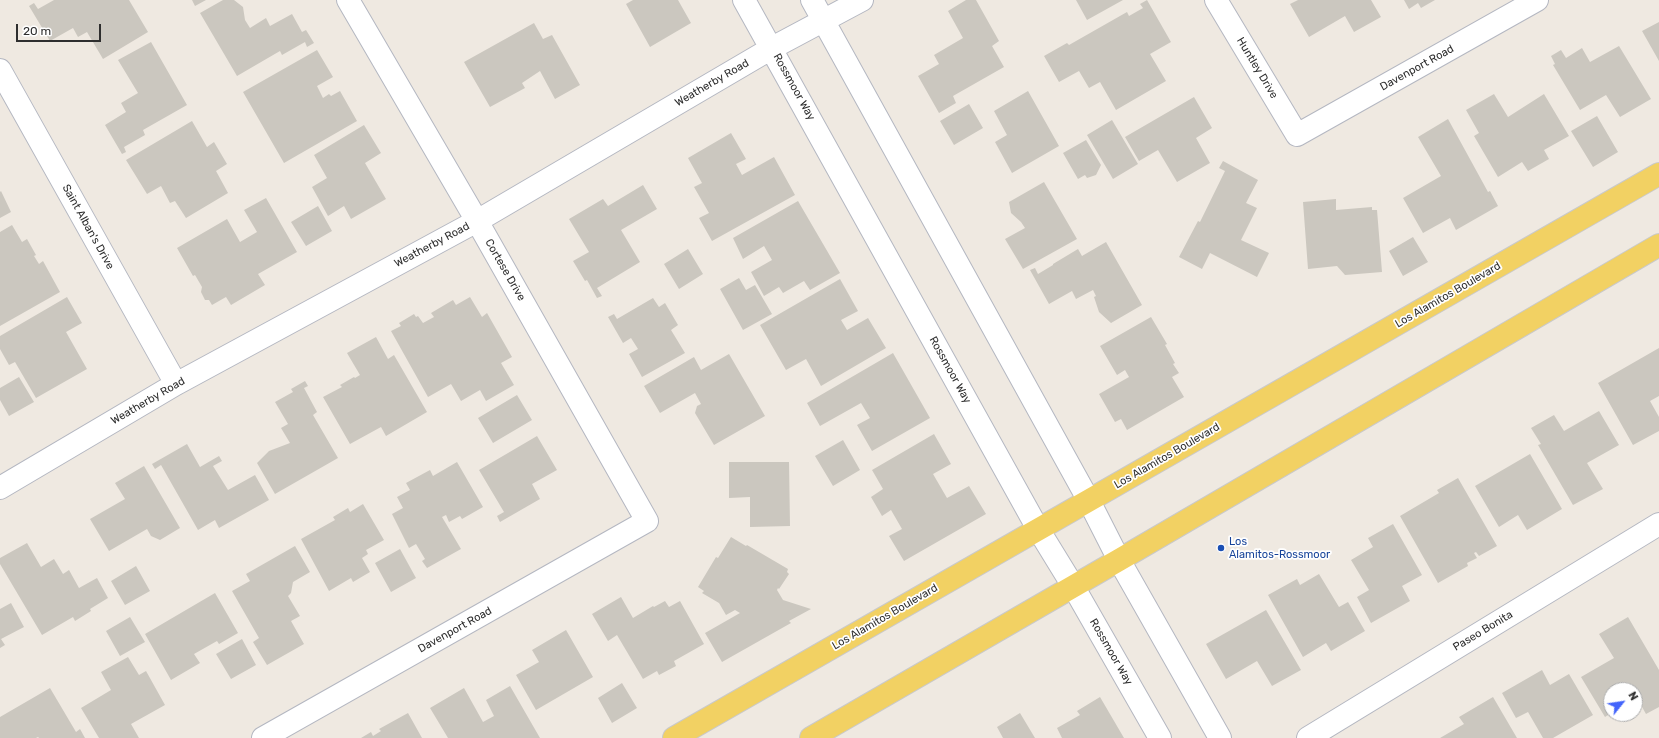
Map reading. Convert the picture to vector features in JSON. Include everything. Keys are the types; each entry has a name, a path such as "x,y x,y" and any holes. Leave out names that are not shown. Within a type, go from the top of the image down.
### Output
{"main road":[{"name":"Los Alamitos Boulevard","path":"674,738 1659,174"},
{"path":"811,738 1659,245"}],"street":[{"name":"Cortese Drive","path":"348,0 477,221 647,521"},
{"name":"Rossmoor Way","path":"744,0 1038,529 1073,586 1160,738"},
{"path":"812,0 1089,501 1119,560 1220,738"},
{"name":"Weatherby Road","path":"0,488 176,384 477,221 772,48 862,0"},
{"name":"Huntley Drive","path":"1216,0 1297,135"},
{"name":"Davenport Road","path":"1297,135 1537,0"},
{"name":"Saint Alban's Drive","path":"0,70 176,384"},
{"name":"Davenport Road","path":"263,738 647,521"},
{"name":"Paseo Bonita","path":"1308,738 1659,524"}],"building":[{"path":"54,0 129,0 148,32 103,59 87,32 78,37 73,28 50,41 29,6 34,3 38,9"},
{"path":"192,0 206,0 195,6"},
{"path":"223,0 234,0 243,7 245,20 250,28 266,18 270,26 292,14 302,32 306,30 314,43 307,47 305,42 282,55 280,51 237,76 200,13"},
{"path":"633,0 678,0 691,23 650,47 626,4"},
{"path":"966,0 976,0 999,41 992,46 1004,67 953,96 956,103 939,113 918,76 939,64 934,55 963,38 948,11"},
{"path":"1076,0 1123,0 1087,20"},
{"path":"1147,0 1171,42 1150,54 1166,81 1116,110 1100,82 1089,88 1079,71 1059,82 1044,56 1067,43 1069,45 1127,12 1129,16 1143,8 1140,4"},
{"path":"1298,0 1371,0 1381,17 1354,32 1345,16 1309,37 1290,4"},
{"path":"1404,0 1435,0 1421,8 1418,3 1409,9"},
{"path":"1659,22 1659,61 1642,31"},
{"path":"534,23 543,39 552,35 580,85 555,99 540,71 522,83 525,88 490,107 464,62"},
{"path":"151,42 187,105 143,130 145,135 124,147 126,152 122,154 105,125 126,112 121,103 138,93 118,60"},
{"path":"1619,46 1651,99 1620,117 1606,95 1580,110 1553,65 1555,64 1551,56 1561,50 1566,58 1582,48 1590,62"},
{"path":"317,50 333,77 317,86 323,98 329,94 331,96 340,91 357,121 284,163 243,92"},
{"path":"1028,91 1059,146 1012,173 995,142 1007,135 994,111"},
{"path":"1494,94 1508,117 1544,94 1569,136 1544,150 1549,159 1528,171 1522,162 1498,177 1474,136 1479,133 1466,110"},
{"path":"1194,97 1212,128 1196,138 1210,163 1177,182 1158,150 1139,161 1125,137"},
{"path":"969,104 983,128 954,145 940,121"},
{"path":"1597,116 1618,152 1593,167 1571,131"},
{"path":"1448,119 1488,192 1490,191 1498,206 1456,230 1450,218 1423,233 1403,198 1441,176 1418,137"},
{"path":"1112,120 1138,164 1113,179 1087,135"},
{"path":"192,121 207,147 214,142 227,164 216,171 228,193 186,218 175,201 170,203 161,186 147,194 126,160"},
{"path":"364,125 381,153 365,163 386,199 351,219 344,206 328,216 312,187 327,178 314,155"},
{"path":"731,133 746,159 736,164 742,175 774,157 795,195 712,241 699,218 709,213 694,187 702,183 688,158"},
{"path":"1086,140 1101,165 1096,175 1087,178 1085,175 1078,179 1063,153"},
{"path":"1223,161 1258,180 1246,203 1257,208 1241,240 1269,253 1257,277 1210,253 1202,269 1179,257 1198,221 1200,222 1225,171 1219,168"},
{"path":"1044,182 1077,239 1023,269 1005,239 1025,228 1011,213 1009,202"},
{"path":"643,185 657,209 621,230 640,262 597,288 602,296 597,298 587,280 585,281 573,261 589,252 569,219 603,199 608,206"},
{"path":"1,191 11,212 0,218 0,192"},
{"path":"266,198 297,252 258,274 265,285 231,305 226,297 212,305 209,300 205,300 201,292 202,287 195,275 193,276 177,248 227,219 240,242 257,232 244,210"},
{"path":"1336,199 1336,210 1372,207 1372,210 1377,210 1382,272 1345,275 1337,266 1308,269 1303,202"},
{"path":"798,201 840,273 810,290 804,281 783,293 779,287 764,296 751,272 772,260 764,246 743,259 733,238"},
{"path":"318,206 332,231 306,246 291,222"},
{"path":"12,225 22,242 27,239 39,264 43,261 60,292 0,326 0,232"},
{"path":"1413,237 1428,262 1403,276 1389,251"},
{"path":"1106,242 1142,305 1111,323 1099,312 1094,297 1096,296 1093,290 1076,299 1072,291 1049,304 1030,270 1035,268 1038,274 1078,249 1082,256"},
{"path":"688,249 703,274 679,289 664,264"},
{"path":"739,278 746,290 755,285 772,314 743,330 720,289"},
{"path":"840,279 858,311 841,320 847,330 868,318 886,348 821,386 806,359 786,370 760,325"},
{"path":"67,297 82,323 66,332 87,369 36,398 15,362 9,365 0,349 0,336"},
{"path":"470,297 482,317 487,313 512,357 501,363 514,385 486,401 480,390 461,401 451,384 428,397 391,331 401,326 399,323 414,314 416,317 418,316 423,323 434,317 431,313 453,300 456,305"},
{"path":"653,298 659,307 665,303 678,325 671,330 685,353 642,377 629,354 638,349 631,338 623,343 608,317 614,314 617,319"},
{"path":"1151,317 1167,344 1165,345 1175,363 1173,364 1179,373 1172,377 1184,397 1127,430 1121,419 1115,422 1099,394 1129,377 1125,370 1117,375 1100,346"},
{"path":"376,337 388,359 394,355 427,412 386,436 381,427 350,444 323,397 342,387 340,385 360,375 347,353"},
{"path":"1659,348 1659,396 1650,401 1659,417 1659,431 1633,445 1598,383"},
{"path":"893,353 930,418 872,451 857,425 870,418 861,403 820,426 807,403"},
{"path":"729,354 765,416 714,445 695,413 697,406 701,404 695,393 660,413 644,386 694,357 701,370"},
{"path":"19,377 34,402 9,416 0,400 0,388"},
{"path":"305,381 308,386 304,388 317,412 313,415 338,458 275,494 257,463 269,451 290,443 281,428 288,424 275,402 293,392 291,389"},
{"path":"517,395 532,420 493,443 478,418"},
{"path":"1599,411 1619,445 1587,463 1603,489 1573,505 1538,445 1541,444 1531,428 1554,415 1564,431"},
{"path":"934,434 951,464 933,474 947,498 969,486 986,514 904,561 889,536 902,529 891,510 882,516 871,497 883,489 872,470"},
{"path":"537,436 557,470 532,484 540,499 500,522 497,516 504,512 479,470"},
{"path":"843,440 860,470 833,486 815,456"},
{"path":"187,444 200,467 219,456 222,461 213,466 228,490 255,475 269,500 219,528 215,520 198,530 161,465 155,469 152,464"},
{"path":"1530,454 1562,509 1527,530 1518,515 1499,527 1475,486"},
{"path":"457,462 483,507 462,519 460,516 449,522 446,515 442,517 461,549 427,568 422,561 425,559 416,544 409,548 392,514 403,508 397,497 410,490 406,483 430,470 433,476"},
{"path":"729,462 789,462 790,526 750,527 750,497 729,498"},
{"path":"144,466 180,528 160,540 151,536 147,529 109,551 90,519 125,499 115,483"},
{"path":"1458,478 1497,546 1479,556 1476,552 1474,553 1477,558 1467,563 1468,566 1438,583 1400,516 1439,493 1437,490"},
{"path":"363,504 384,540 366,550 368,554 362,558 370,572 353,582 351,578 329,591 301,539 335,520 333,517 348,508 350,512"},
{"path":"1393,524 1422,575 1402,586 1410,601 1371,623 1357,597 1369,590 1351,560 1373,547 1368,538"},
{"path":"731,537 788,569 787,572 789,574 777,590 783,600 811,609 789,621 791,623 722,662 705,633 740,613 735,610 726,615 719,603 702,593 704,591 698,587 716,557 718,558"},
{"path":"27,543 41,567 54,559 63,574 69,570 79,588 97,578 108,598 90,609 91,611 75,621 73,617 42,635 0,564 0,558"},
{"path":"295,546 310,572 293,582 291,593 288,596 300,616 291,621 304,644 267,665 253,642 259,638 232,591 250,581 246,574"},
{"path":"400,549 416,578 391,592 375,563"},
{"path":"136,566 150,591 125,605 111,581"},
{"path":"1319,574 1339,607 1348,602 1365,631 1331,651 1326,643 1303,657 1268,595 1297,579 1300,585"},
{"path":"215,593 238,633 219,644 217,641 194,654 200,663 171,680 145,634"},
{"path":"621,597 633,618 653,606 654,607 665,601 669,607 680,601 704,644 674,661 676,666 659,675 657,671 643,679 617,635 608,641 592,614"},
{"path":"11,603 24,627 1,639 5,645 0,648 0,609"},
{"path":"1266,610 1301,670 1272,686 1257,661 1226,679 1206,644"},
{"path":"130,617 145,642 120,656 106,631"},
{"path":"1628,617 1659,670 1659,707 1646,714 1643,709 1643,682 1603,682 1603,714 1581,677 1614,658 1599,634"},
{"path":"566,630 593,677 536,710 516,675 539,662 532,650"},
{"path":"242,639 256,665 231,679 216,654"},
{"path":"128,657 139,675 146,671 165,705 131,724 139,738 99,738 81,708 111,690 101,672"},
{"path":"1542,670 1550,685 1569,674 1593,715 1553,738 1543,738 1528,712 1516,718 1502,693"},
{"path":"622,683 637,708 612,723 598,698"},
{"path":"510,686 540,738 448,738 430,708 464,688 483,722 494,716 486,700"},
{"path":"50,688 76,732 80,729 85,738 0,738 0,717"},
{"path":"1100,697 1124,738 1062,738 1057,728 1080,715 1077,711"},
{"path":"1493,697 1517,738 1440,738 1464,724 1459,717"},
{"path":"408,713 422,738 361,738 371,732 373,736 381,731 379,729"},
{"path":"1020,713 1035,738 1003,738 997,727"}],"place":[{"name":"Los Alamitos-Rossmoor","path":"1221,548"}]}
